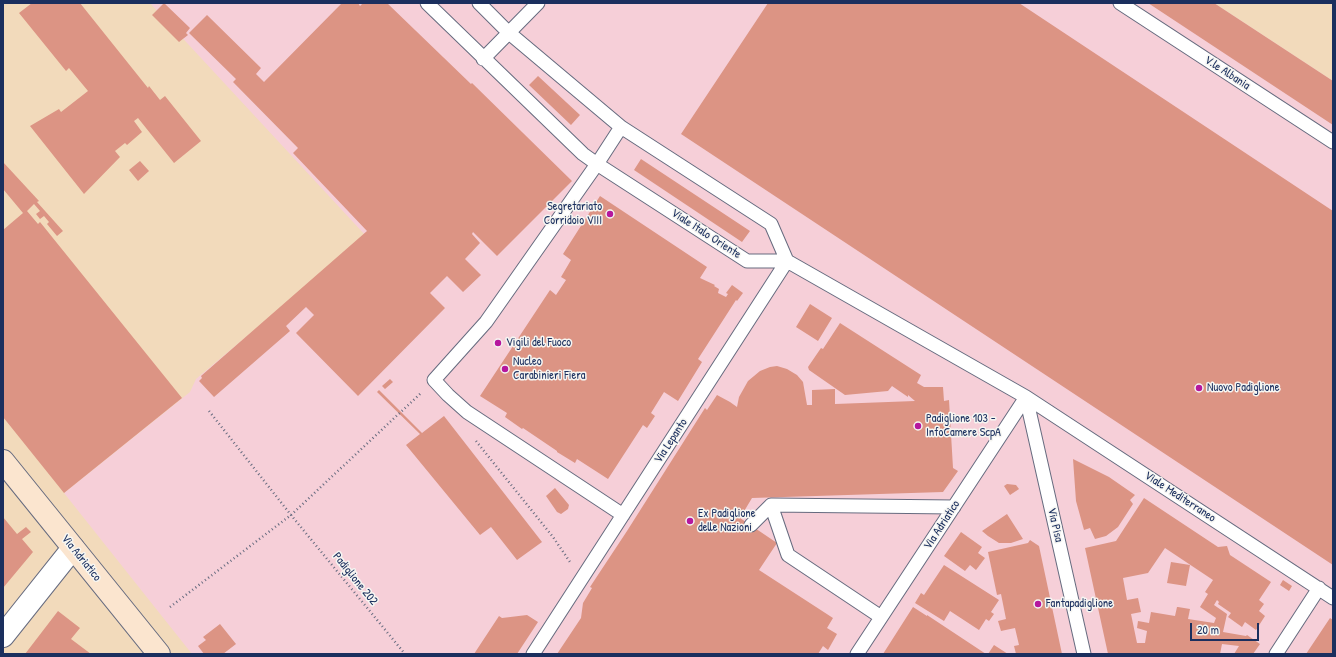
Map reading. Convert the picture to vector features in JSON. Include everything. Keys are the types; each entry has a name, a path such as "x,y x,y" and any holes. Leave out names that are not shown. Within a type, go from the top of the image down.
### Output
{"street":[{"name":"Via Adriatico","path":"3,461 159,654"},
{"path":"3,636 73,548"}],"lane":[{"name":"Viale Italo Oriente","path":"427,3 483,59 583,154 597,164 747,261 787,261 1026,397"},
{"path":"479,3 508,32 621,127 771,224 787,261"},
{"path":"483,59 538,3"},
{"name":"V.le Albania","path":"1120,3 1333,142"},
{"path":"621,127 597,164 486,322 434,380 467,412 622,515"},
{"name":"Via Lepanto","path":"533,654 787,261"},
{"name":"Via Adriatico","path":"857,654 1026,397"},
{"name":"Viale Mediterraneo","path":"1026,397 1333,598"},
{"name":"Via Pisa","path":"1026,397 1084,654"},
{"path":"771,505 788,555 881,617"},
{"path":"751,524 771,505 954,507"},
{"path":"1276,654 1318,588"}],"path":[{"path":"170,607 291,515 434,380"},
{"name":"Padiglione 202","path":"209,411 291,515 405,654"},
{"path":"471,436 501,470 553,537 581,579"}],"shaded area":[{"path":"150,3 1214,3 1333,81 1333,654 192,654 64,493 190,392 196,379 366,236"}],"building":[{"path":"32,3 80,3 148,88 149,86 160,100 165,96 201,141 174,163 138,118 134,121 142,132 127,145 125,143 115,151 120,157 84,194 30,126 59,109 61,112 88,91 69,68 66,71 19,13"},
{"path":"164,3 190,28 186,33 188,35 179,42 152,15"},
{"path":"342,3 358,3 360,6 363,3 387,3 471,84 472,83 572,181 497,256 473,232 472,234 480,243 465,259 481,275 463,292 447,276 430,293 445,308 358,396 296,333 314,315 306,307 286,326 290,331 214,397 199,381 202,378 201,376 367,231 293,153 298,148 233,82 236,79 189,33 207,15 261,68 256,74 264,82"},
{"name":"Nuovo Padiglione","path":"768,3 1019,3 1333,211 1333,565 681,134"},
{"path":"1148,3 1214,3 1333,81 1333,125"},
{"path":"538,76 580,115 571,125 529,85"},
{"path":"641,159 750,231 742,242 634,170"},
{"path":"140,161 149,171 138,181 129,170"},
{"path":"3,162 39,201 37,202 63,231 57,236 47,224 49,222 44,216 40,219 36,214 40,211 34,204 27,211 38,224 40,222 182,398 64,493 3,417 3,230 23,213 3,189"},
{"path":"600,196 707,267 700,278 715,285 714,286 719,289 718,293 726,297 728,294 726,293 732,285 743,293 737,301 736,300 698,359 702,362 678,401 664,392 651,413 655,416 647,428 643,425 608,479 577,459 575,463 557,452 505,417 507,413 480,396 550,290 556,295 566,280 561,277 571,260 563,254"},
{"path":"810,304 832,318 818,341 796,327"},
{"name":"Ex Padiglione delle Nazioni","path":"840,323 921,375 917,383 924,387 943,387 944,401 949,400 953,468 958,471 943,492 752,498 740,518 777,543 759,570 833,618 827,628 837,634 828,650 823,646 818,654 557,654 581,618 583,603 592,588 590,587 705,408 707,410 717,395 737,407 739,397 748,381 760,371 777,366 787,369 797,375 803,382 807,405 812,405 812,390 835,389 835,404 915,401 908,395 908,397 892,386 888,391 845,395 809,370 808,367 821,348 823,349"},
{"path":"390,379 393,382 385,389 382,386"},
{"path":"379,390 422,433 444,416 542,542 517,560 491,527 480,535 406,445 420,434 377,392"},
{"path":"1073,459 1109,477 1135,495 1130,500 1133,504 1118,527 1106,536 1095,539 1090,528 1084,530 1076,501"},
{"path":"1007,484 1016,485 1019,489 1010,495 1004,486"},
{"path":"555,488 569,505 568,509 561,514 557,512 546,496"},
{"path":"1144,498 1218,547 1227,546 1230,555 1271,582 1259,600 1264,604 1259,611 1265,616 1256,630 1245,622 1242,627 1228,617 1231,613 1218,604 1219,602 1217,600 1214,605 1227,614 1223,632 1247,635 1260,644 1253,654 1234,654 1239,646 1222,644 1220,654 1108,654 1085,548 1116,541","holes":["1165,548 1213,580 1205,592 1208,594 1200,607 1216,618 1214,623 1188,619 1190,609 1177,607 1175,616 1151,612 1149,623 1138,621 1137,628 1147,631 1145,643 1137,643 1131,614 1141,612 1138,598 1127,600 1123,578 1148,573"]},
{"path":"1007,514 1023,539 1011,543 999,543 982,531"},
{"path":"3,517 17,534 26,527 31,532 22,539 33,552 3,588"},
{"path":"961,532 982,547 978,553 985,558 976,570 970,565 965,571 944,556"},
{"name":"Fantapadiglione","path":"1030,540 1039,546 1062,654 1016,654 1014,646 1019,645 1015,628 1001,631 998,621 1006,619 1001,594 997,595 988,552 1028,543"},
{"path":"1171,562 1190,565 1186,586 1167,583"},
{"path":"944,565 999,600 991,612 994,614 989,621 986,619 979,630 950,611 944,621 915,603 921,593 924,595"},
{"path":"1283,580 1292,586 1289,591 1280,585"},
{"path":"913,607 927,615 986,654 883,654"},
{"path":"58,611 80,628 71,639 91,654 25,654"},
{"path":"527,615 538,622 517,654 474,654 499,616 502,618"},
{"path":"1330,618 1333,620 1333,654 1306,654"},
{"path":"220,624 236,644 223,654 204,654 198,646 206,640 203,637"},
{"path":"994,645 1008,654 988,654"}],"place":[{"name":"Segretariato Corridoio VIII","path":"610,214"},
{"name":"Vigili del Fuoco","path":"498,343"},
{"name":"Nucleo Carabinieri Fiera","path":"505,369"},
{"name":"Nuovo Padiglione","path":"1199,388"},
{"name":"Padiglione 103 - InfoCamere ScpA","path":"918,426"},
{"name":"Ex Padiglione delle Nazioni","path":"690,521"},
{"name":"Fantapadiglione","path":"1038,604"}]}
